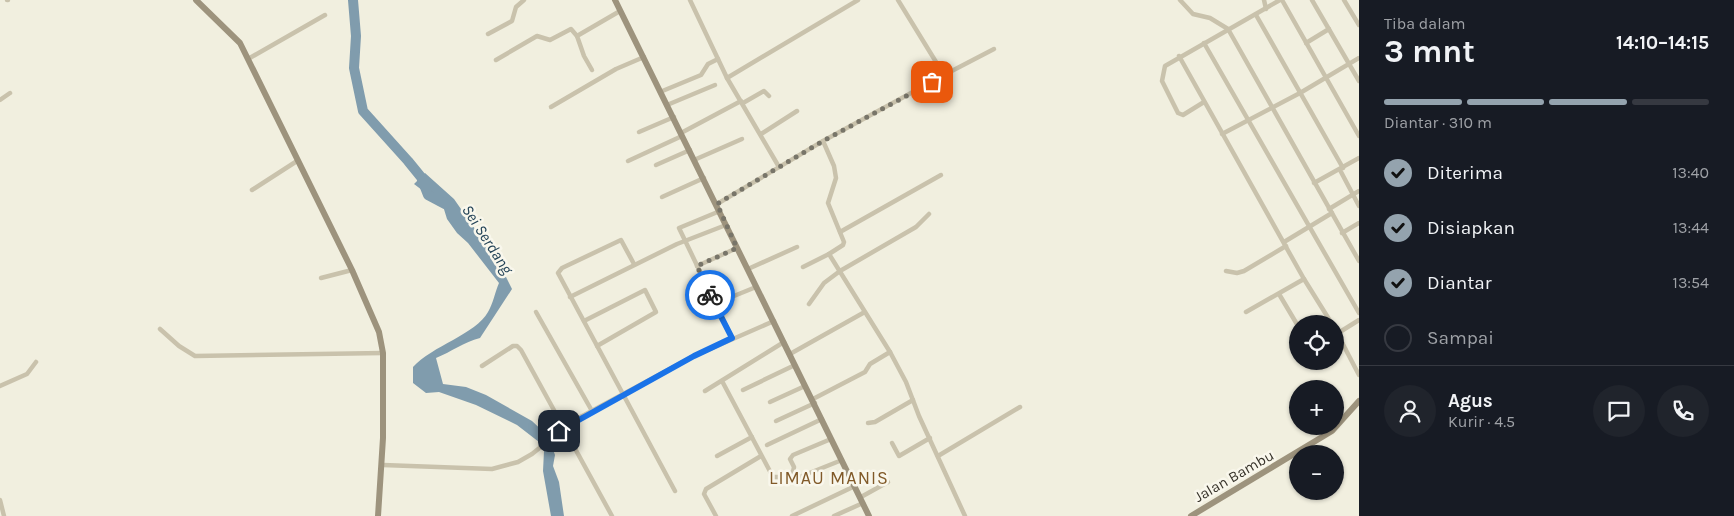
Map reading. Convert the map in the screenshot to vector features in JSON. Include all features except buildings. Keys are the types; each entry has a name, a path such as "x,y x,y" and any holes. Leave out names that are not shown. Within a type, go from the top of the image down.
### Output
{"street":[{"path":"196,0 232,34 248,59 373,316 384,353 383,465 378,516"},
{"path":"488,34 512,21 516,7 524,0"},
{"path":"615,0 870,516"},
{"path":"690,0 727,78 779,167"},
{"path":"727,78 858,0"},
{"path":"898,0 944,75"},
{"path":"1180,0 1197,17 1210,18 1228,29 1342,232 1357,254 1359,261"},
{"path":"1264,0 1266,9"},
{"path":"1204,102 1183,115 1178,113 1162,78 1165,66 1179,56 1281,0 1359,136"},
{"path":"1312,0 1359,80"},
{"path":"1344,0 1359,25"},
{"path":"577,36 620,12"},
{"path":"248,59 325,14"},
{"path":"1256,15 1341,169 1359,206"},
{"path":"496,60 537,36 550,40 571,29 577,36 584,56 592,70"},
{"path":"1306,43 1329,29"},
{"path":"1204,43 1247,121 1359,313"},
{"path":"732,338 684,241 679,226 718,207 823,141 994,49"},
{"path":"1179,56 1327,315"},
{"path":"551,107 616,69 644,57"},
{"path":"1222,134 1300,93 1359,58"},
{"path":"660,92 701,74 707,65 718,59"},
{"path":"667,105 715,85"},
{"path":"628,162 764,91 769,96"},
{"path":"0,100 10,93"},
{"path":"761,134 797,111"},
{"path":"639,132 674,117"},
{"path":"694,160 742,139"},
{"path":"803,267 843,245 840,232 828,203 834,185 835,173 823,141"},
{"path":"656,165 690,150"},
{"path":"1314,183 1359,158"},
{"path":"252,190 297,161"},
{"path":"840,232 941,175"},
{"path":"662,198 704,178"},
{"path":"1226,271 1237,274 1244,271 1359,191"},
{"path":"809,304 824,283 840,271 916,227 928,214"},
{"path":"1342,232 1359,222"},
{"path":"570,297 684,241 726,226"},
{"path":"634,264 621,240 562,268 558,273 675,491"},
{"path":"748,269 797,247"},
{"path":"697,266 737,248"},
{"path":"829,254 863,313 890,352 906,382 965,516"},
{"path":"321,278 352,270"},
{"path":"1246,312 1304,278"},
{"path":"728,298 756,287"},
{"path":"584,321 645,290 656,312 597,346"},
{"path":"1279,294 1291,315"},
{"path":"536,312 592,411"},
{"path":"790,354 863,313"},
{"path":"1344,328 1359,320"},
{"path":"383,465 492,469 506,466 532,454 561,429 592,411 732,338 774,321"},
{"path":"160,329 179,346 195,356 384,353"},
{"path":"705,392 784,342"},
{"path":"482,366 513,346 517,346 561,429 612,516"},
{"path":"1344,348 1359,375"},
{"path":"776,420 865,372 870,364 890,352"},
{"path":"0,386 27,374 36,362"},
{"path":"743,390 794,365"},
{"path":"722,381 773,477 779,478 794,469 790,459 793,455 831,438"},
{"path":"770,402 805,386"},
{"path":"868,423 874,422 913,400"},
{"name":"Jalan Bambu","path":"1191,516 1332,430 1359,401"},
{"path":"938,456 1020,407"},
{"path":"767,445 822,419"},
{"path":"717,456 752,437"},
{"path":"892,444 899,456 930,438"},
{"path":"716,516 704,494 706,489 761,456"},
{"path":"788,474 797,478 842,460"},
{"path":"834,516 888,482"},
{"path":"792,516 855,486"},
{"path":"0,500 4,516"}],"water":[{"path":"425,173 454,199 494,253 512,289 480,338 436,358 443,384 466,387 486,395 532,421 548,436 555,455 553,466 559,482 564,516 551,516 543,471 544,451 539,442 517,425 476,405 439,392 426,393 413,383 413,367 482,320 490,309 499,283 468,243 457,233 447,219 443,206 414,184"}],"waterway":[{"name":"Sei Serdang","path":"353,0 356,36 354,68 363,111 421,177 428,195 445,204"}],"way so far":[{"path":"710,295 697,266 737,248 717,204 823,141 932,82"}],"district":[{"name":"LIMAU MANIS","path":"829,478"}],"route":[{"path":"559,431 694,356 732,338 710,295"}]}
